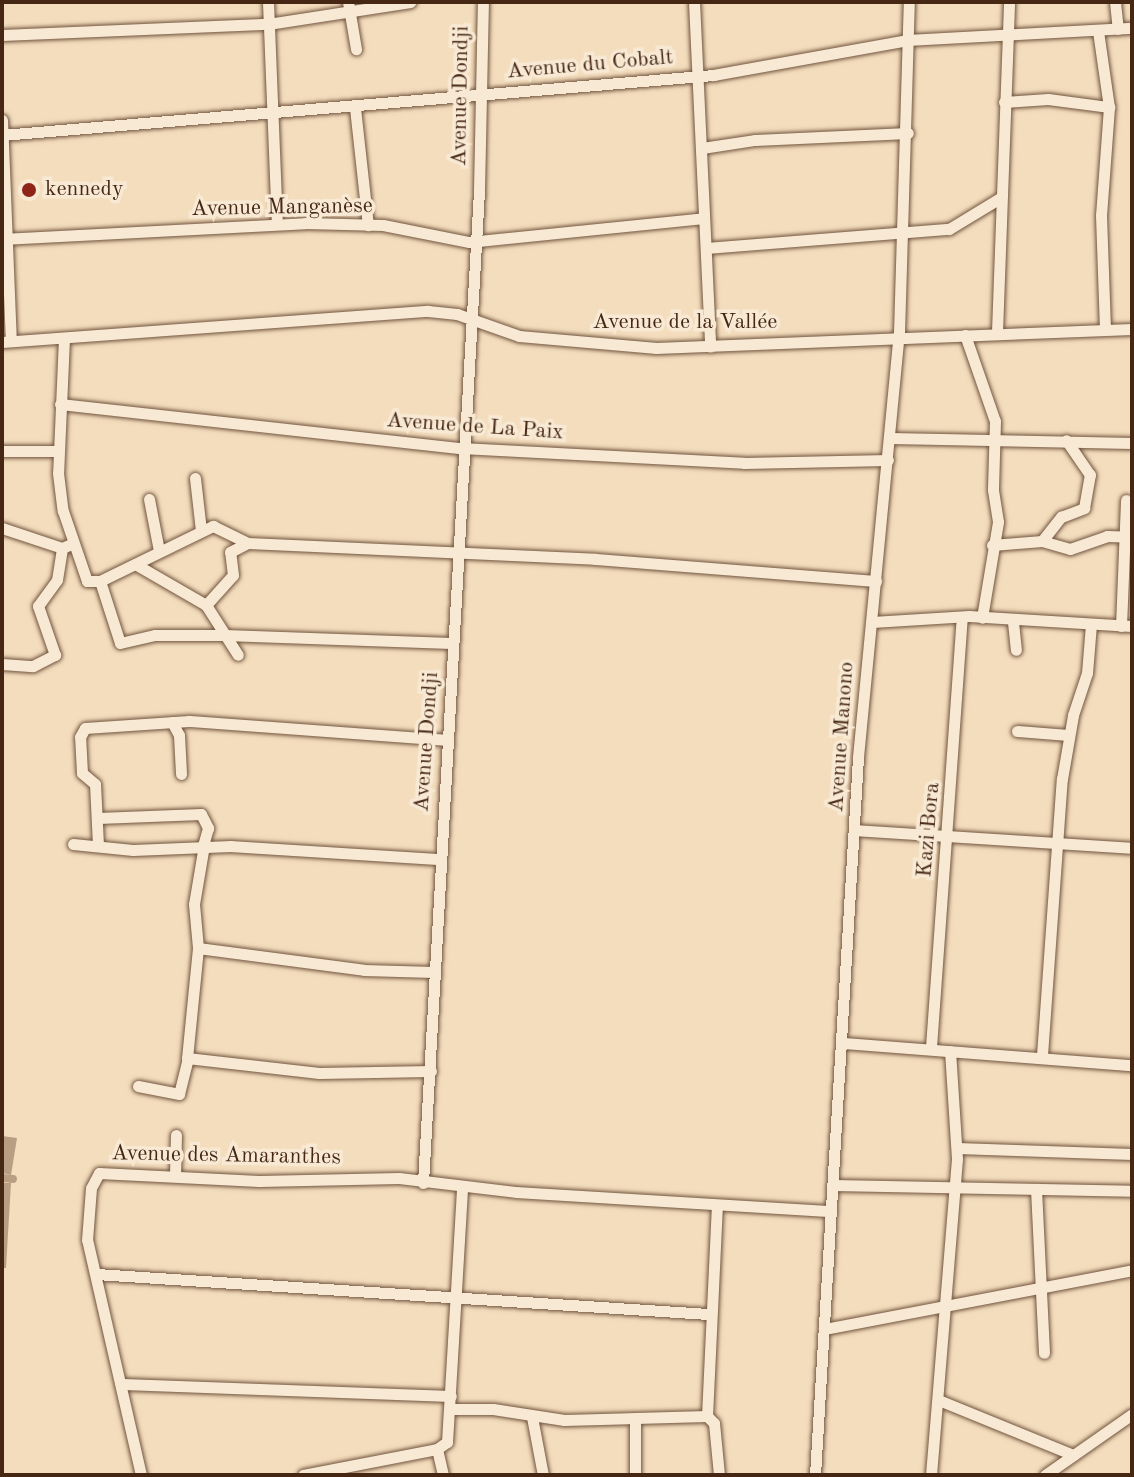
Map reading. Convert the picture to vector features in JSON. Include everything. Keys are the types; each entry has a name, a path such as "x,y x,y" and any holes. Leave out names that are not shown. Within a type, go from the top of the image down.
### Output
{"street":[{"path":"268,2 270,116 277,224"},
{"path":"2,35 268,24 350,7 410,2"},
{"name":"Avenue Dondji","path":"423,1183 474,241 483,2"},
{"path":"694,2 710,347"},
{"name":"Avenue Manono","path":"815,1475 855,830 898,339 908,133 909,2"},
{"path":"997,332 1009,2"},
{"path":"1115,2 1118,29"},
{"path":"350,7 356,49"},
{"name":"Avenue du Cobalt","path":"2,135 270,116 480,93 697,76 908,40 1132,28"},
{"path":"1098,31 1109,107 1101,215 1105,329"},
{"path":"1004,102 1048,99 1109,107"},
{"path":"355,108 368,225"},
{"path":"2,120 7,342"},
{"path":"702,148 755,140 908,133"},
{"path":"706,248 949,229 1000,198"},
{"name":"Avenue Manganèse","path":"5,239 277,224 368,225 474,241 704,218"},
{"name":"Avenue de la Vallée","path":"7,342 428,311 469,318 535,338 710,347 997,332 1132,329"},
{"path":"965,335 993,406 998,522 982,618"},
{"path":"64,338 57,451 68,546 87,581 100,581 213,526 248,543 458,552 876,581"},
{"name":"Avenue de La Paix","path":"60,404 461,448 744,463 888,460"},
{"path":"890,438 1132,443"},
{"path":"1042,541 1061,517 1079,514 1087,499 1090,475 1066,440"},
{"path":"2,451 57,451"},
{"path":"195,478 201,531"},
{"path":"149,499 159,551"},
{"path":"872,622 962,617 1127,626 1129,536 1126,500"},
{"path":"2,528 68,546"},
{"path":"992,545 1042,541 1070,549 1107,536 1129,536"},
{"path":"206,605 233,575 230,552 248,543"},
{"path":"2,664 33,666 55,655 38,606 57,580 68,546"},
{"path":"135,564 206,605 238,655"},
{"path":"100,581 120,643 155,635 453,643"},
{"name":"Kazi Bora","path":"931,1047 949,834 962,617"},
{"path":"1013,622 1016,650"},
{"path":"1042,1055 1055,842 1069,735 1087,673 1091,624"},
{"path":"172,722 179,730 181,774"},
{"path":"98,845 95,784 83,776 80,731 172,722 446,740"},
{"path":"1017,731 1069,735"},
{"path":"98,818 201,814 208,828 194,904 198,948 188,1058 179,1094 138,1086"},
{"path":"855,830 1132,848"},
{"path":"73,844 133,850 204,845 440,859"},
{"path":"198,948 364,970 434,972"},
{"path":"843,1043 1042,1055 1132,1065"},
{"path":"931,1475 941,1401 951,1188 957,1148 950,1051"},
{"path":"188,1058 319,1073 431,1071"},
{"path":"175,1175 176,1135"},
{"path":"957,1148 1132,1154"},
{"name":"Avenue des Amaranthes","path":"141,1475 123,1384 86,1235 95,1176 175,1175 259,1181 399,1178 423,1183"},
{"path":"423,1183 717,1207 830,1211"},
{"path":"833,1185 1132,1191"},
{"path":"303,1475 338,1472 440,1448 449,1438 453,1295 462,1188"},
{"path":"1036,1189 1037,1289 1044,1353"},
{"path":"717,1207 708,1314 707,1416 714,1423 719,1475"},
{"path":"824,1329 1132,1270"},
{"path":"96,1274 708,1314"},
{"path":"123,1384 451,1396"},
{"path":"941,1401 1073,1455"},
{"path":"450,1409 493,1409 532,1417 635,1420 707,1416"},
{"path":"1045,1475 1132,1414"},
{"path":"532,1417 543,1475"},
{"path":"635,1420 635,1475"},
{"path":"440,1448 443,1475"}],"shaded area":[{"path":"2,1136 17,1138 11,1175 2,1173"},
{"path":"2,1183 11,1183 6,1268 2,1268"}],"waterway":[{"path":"2,1178 13,1179"}],"place":[{"name":"kennedy","path":"29,190"}]}
